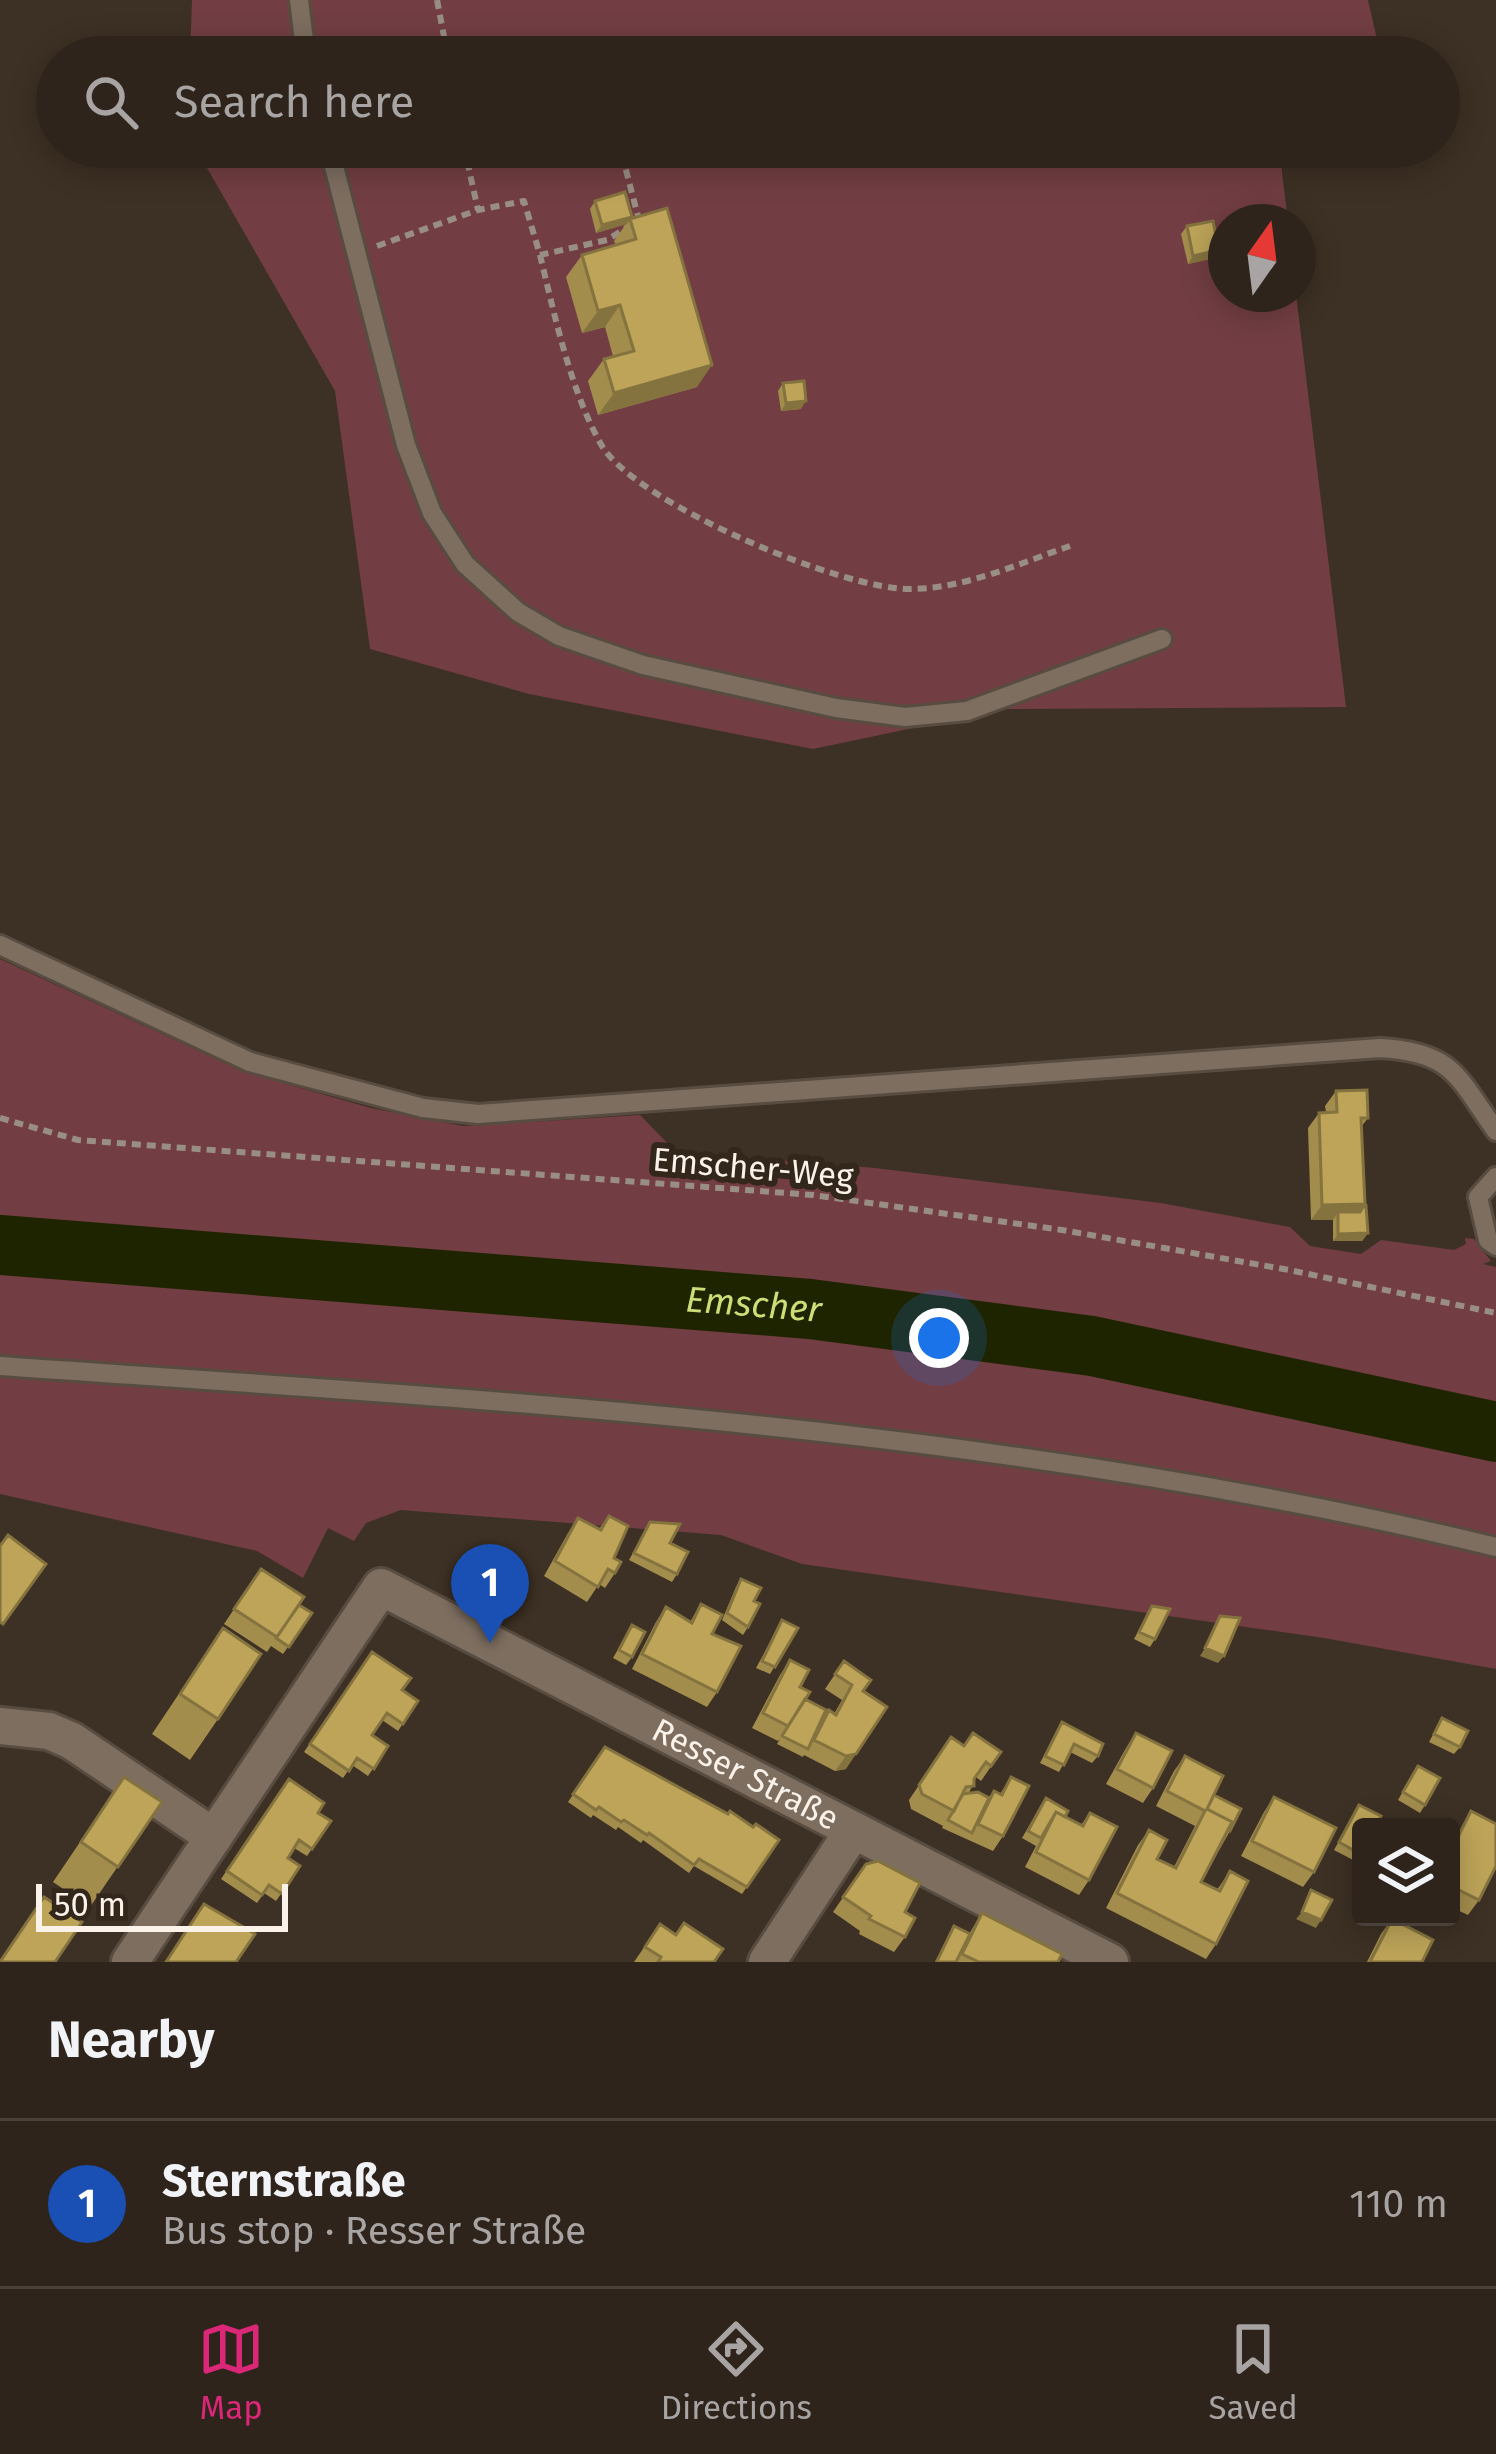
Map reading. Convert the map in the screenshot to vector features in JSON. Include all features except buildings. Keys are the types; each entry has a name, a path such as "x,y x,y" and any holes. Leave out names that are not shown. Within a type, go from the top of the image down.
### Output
{"street":[{"name":"Resser Straße","path":"214,1837 381,1587 1110,1962"},
{"path":"0,1726 49,1731 72,1741 214,1837 130,1962"},
{"path":"767,1962 853,1832"}],"lane":[{"path":"298,0 303,36"},
{"path":"334,168 406,445 432,513 465,564 518,612 559,636 643,665 836,708 905,717 967,711 1162,639"},
{"path":"0,944 250,1062 448,1112 478,1114 1380,1048 1436,1057 1454,1071 1496,1131"},
{"path":"1496,1177 1478,1197 1488,1240 1496,1246"},
{"path":"0,1366 586,1408 941,1444 1121,1469 1496,1546"}],"path":[{"path":"437,0 444,36"},
{"path":"469,168 478,209"},
{"path":"540,254 607,240 639,220 625,168"},
{"path":"356,254 478,209 524,201 563,350 603,448 644,486 720,530 807,565 909,590 969,581 1070,545"},
{"name":"Emscher-Weg","path":"0,1118 78,1140 813,1195 1130,1242 1496,1313"}],"shaded area":[{"path":"192,0 1368,0 1376,36 191,36"},
{"path":"207,168 1282,168 1286,204 1208,204 1208,312 1298,312 1346,707 1004,709 813,749 529,694 370,649 335,391"},
{"path":"0,959 244,1072 371,1108 463,1126 640,1115 676,1152 875,1168 1161,1203 1290,1227 1310,1246 1361,1254 1381,1240 1454,1250 1466,1244 1465,1238 1474,1239 1491,1261 1483,1264 1496,1267 1496,1669 1324,1638 802,1564 721,1535 401,1510 366,1523 354,1541 328,1528 303,1578 257,1551 0,1494"}],"waterway":[{"name":"Emscher","path":"0,1245 810,1309 1092,1346 1496,1432"}],"place":[{"name":"Sternstraße","path":"490,1643"}]}
